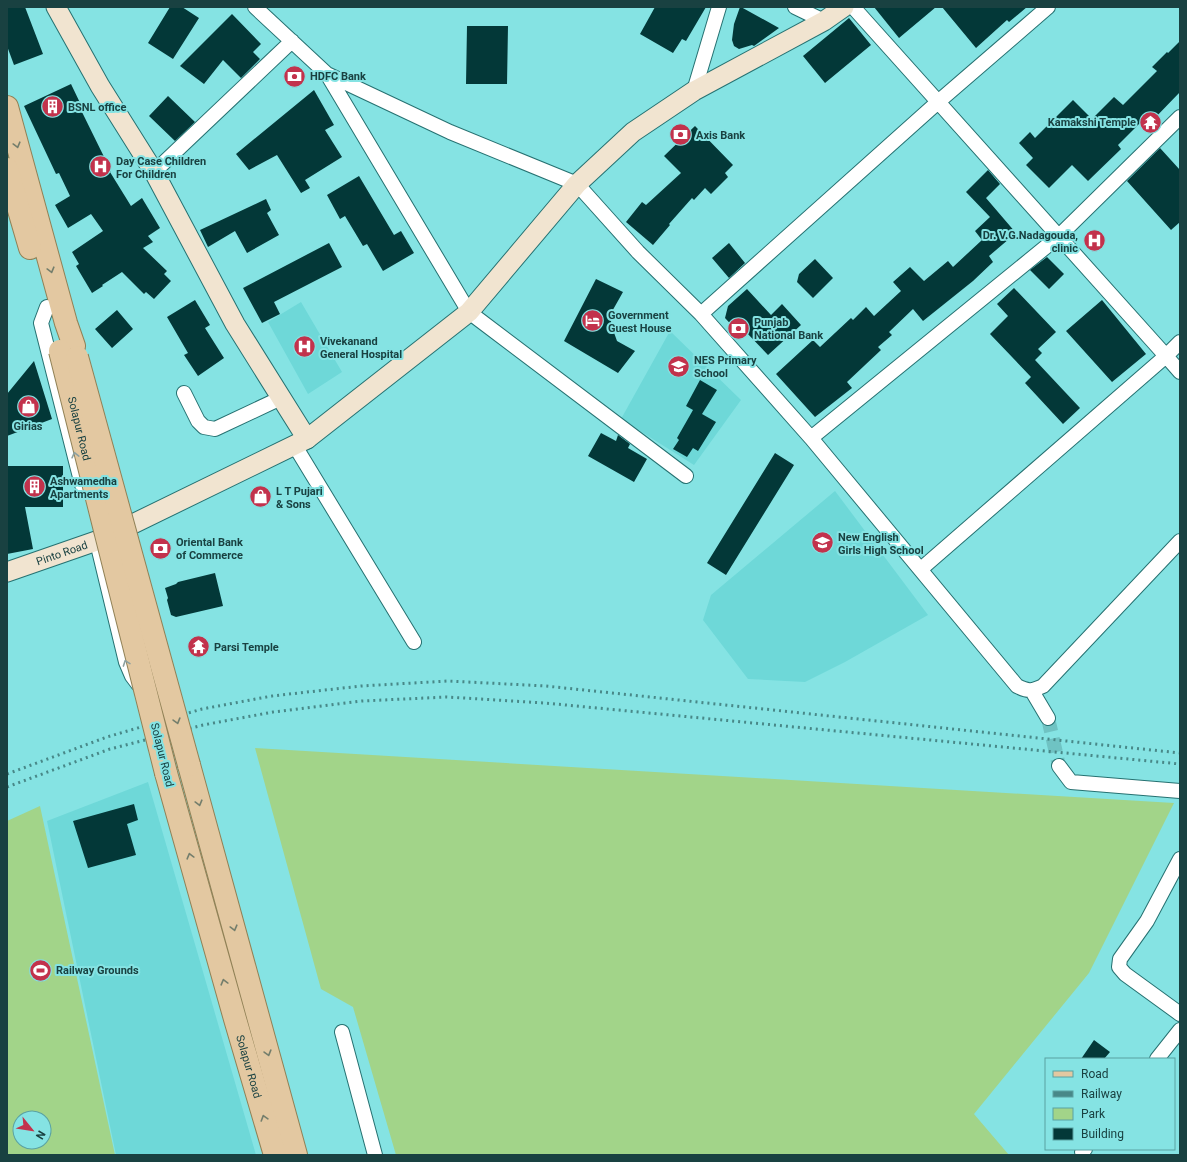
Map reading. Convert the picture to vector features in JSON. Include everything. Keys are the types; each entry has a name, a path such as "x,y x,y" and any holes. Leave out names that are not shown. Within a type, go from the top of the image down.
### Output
{"main road":[{"path":"7,107 54,308"},
{"path":"8,173 67,349"},
{"name":"Solapur Road","path":"67,349 170,694 296,1155"},
{"name":"Solapur Road","path":"67,349 166,773 275,1155"}],"street":[{"path":"56,7 100,86 154,172 235,324 281,398 301,443 414,642"},
{"path":"256,7 327,74 469,312 686,476"},
{"path":"694,91 719,7"},
{"path":"795,7 824,22"},
{"name":"Pinto Road","path":"7,572 97,541 301,443 469,312 577,184 633,132 694,91 824,22 844,7"},
{"path":"853,7 1180,372"},
{"path":"701,314 938,102 1048,7"},
{"path":"154,172 292,41"},
{"path":"327,74 450,132 577,184 638,252 701,314 812,438 1018,686 1032,691 1043,686 1180,540"},
{"path":"812,438 1058,237 1180,117"},
{"path":"147,695 132,676 126,662 97,541 41,323 54,308 73,313 79,328 124,529 173,672 173,685 170,694"},
{"path":"921,569 1166,356 1180,342"},
{"path":"184,393 198,421 204,427 215,429 281,398"},
{"path":"1032,691 1048,718"},
{"path":"1059,766 1071,782 1180,791"},
{"path":"1180,859 1147,921 1120,960 1119,967 1125,974 1180,1014"},
{"path":"1158,1058 1180,1030"},
{"path":"342,1032 375,1155"}],"shaded area":[{"name":"Vivekanand General Hospital","path":"301,302 342,372 308,394 268,322"},
{"name":"NES Primary School","path":"670,331 741,400 694,465 621,419"},
{"name":"New English Girls High School","path":"835,491 928,615 845,662 805,682 748,679 703,620 711,595"},
{"path":"148,782 256,1155 116,1155 47,821"}],"green space":[{"path":"255,748 1174,803 1089,973 974,1114 1009,1155 396,1155 353,1007 321,989"},
{"name":"Railway Grounds","path":"40,806 115,1155 7,1155 7,821"}],"building":[{"path":"7,7 25,7 43,54 14,65 7,46"},
{"path":"170,7 182,7 199,18 173,59 148,43"},
{"path":"655,7 706,7 686,41 682,39 673,53 640,34"},
{"path":"740,7 779,28 754,46 752,45 739,49 734,46 732,40 734,24"},
{"path":"874,7 936,7 899,38"},
{"path":"942,7 1027,7 1009,22 1007,20 976,48"},
{"path":"232,14 261,44 253,52 260,59 241,78 223,60 204,84 180,66"},
{"path":"849,18 871,45 825,83 803,56"},
{"path":"467,26 508,26 507,84 466,84"},
{"path":"1180,41 1180,92 1151,122 1146,117 1118,145 1121,149 1088,181 1072,165 1049,188 1026,165 1033,158 1019,143 1030,132 1035,138 1073,100 1092,119 1114,97 1123,105 1157,71 1152,67"},
{"path":"71,84 82,107 80,108 111,171 110,172 131,206 142,198 160,228 148,236 153,242 143,248 167,271 164,274 171,281 154,299 146,292 144,294 122,272 92,293 76,266 79,264 72,252 103,231 91,214 68,228 55,205 70,196 59,173 56,174 24,106"},
{"path":"314,90 334,125 325,130 342,157 305,180 310,188 301,193 277,155 249,170 236,154"},
{"path":"168,96 195,122 175,141 149,116"},
{"path":"695,126 733,165 725,173 728,177 711,194 705,188 694,200 692,198 653,245 626,222 642,202 646,205 681,173 664,156"},
{"path":"1160,148 1180,170 1180,222 1171,230 1127,181"},
{"path":"988,170 1000,184 986,198 1016,233 989,256 993,262 973,281 923,321 913,309 889,332 892,335 878,347 881,350 847,382 852,388 815,417 776,374 813,340 820,347 851,318 853,320 866,307 874,316 901,291 893,282 910,267 924,281 948,261 953,267 982,240 975,231 990,217 966,192"},
{"path":"359,176 394,235 401,231 414,253 383,271 367,244 363,246 345,216 340,219 327,195"},
{"path":"266,199 271,210 267,213 279,235 247,253 235,231 208,247 200,230"},
{"path":"329,243 342,267 274,302 280,314 262,323 243,288"},
{"path":"729,243 745,263 729,278 712,258"},
{"path":"1047,257 1064,274 1049,289 1030,270"},
{"path":"815,259 833,278 813,298 797,282 799,274"},
{"name":"Government Guest House","path":"596,279 623,292 610,315 612,327 617,341 635,351 618,373 564,341"},
{"path":"1014,288 1056,332 1038,349 1042,353 1035,360 1080,408 1063,424 1025,383 1031,377 990,334 1008,316 997,304"},
{"path":"747,289 771,315 782,304 801,325 768,355 746,332 742,336 725,318 728,306"},
{"path":"195,300 210,325 205,328 224,358 198,376 184,355 188,353 167,317"},
{"path":"1102,300 1146,354 1112,382 1066,331"},
{"path":"117,310 133,329 112,348 95,329"},
{"name":"Girias","path":"34,361 52,419 7,436 7,394"},
{"path":"700,380 717,390 702,414 716,422 698,451 693,448 687,457 673,449 679,440 677,438 693,410 686,406"},
{"path":"601,433 616,441 618,435 630,444 628,448 647,459 634,482 588,456"},
{"path":"775,453 794,465 726,575 707,563"},
{"name":"Ashwamedha Apartments","path":"7,466 63,466 63,507 25,507 33,549 7,554"},
{"path":"215,573 223,606 176,617 171,615 165,588 178,582"},
{"path":"134,804 138,820 127,824 136,855 88,868 73,821"},
{"path":"1094,1040 1110,1052 1105,1058 1082,1058"}],"tunnel":[{"path":"1048,718 1059,766"}],"railway":[{"path":"7,774 107,737 202,709 272,696 361,686 448,681 546,686 1180,753"},
{"path":"7,787 110,749 203,725 273,712 362,701 447,697 545,703 1180,764"}],"place":[{"name":"HDFC Bank","path":"294,76"},
{"name":"BSNL office","path":"53,107"},
{"name":"Kamakshi Temple","path":"1151,122"},
{"name":"Axis Bank","path":"681,135"},
{"name":"Day Case Children For Children","path":"100,167"},
{"name":"Dr. V.G.Nadagouda, clinic","path":"1094,241"},
{"name":"Government Guest House","path":"592,321"},
{"name":"Punjab National Bank","path":"738,328"},
{"name":"Vivekanand General Hospital","path":"304,347"},
{"name":"NES Primary School","path":"678,366"},
{"name":"Girias","path":"28,406"},
{"name":"Ashwamedha Apartments","path":"35,487"},
{"name":"L T Pujari & Sons","path":"260,497"},
{"name":"New English Girls High School","path":"823,543"},
{"name":"Oriental Bank of Commerce","path":"161,548"},
{"name":"Parsi Temple","path":"198,647"},
{"name":"Railway Grounds","path":"41,970"}]}
